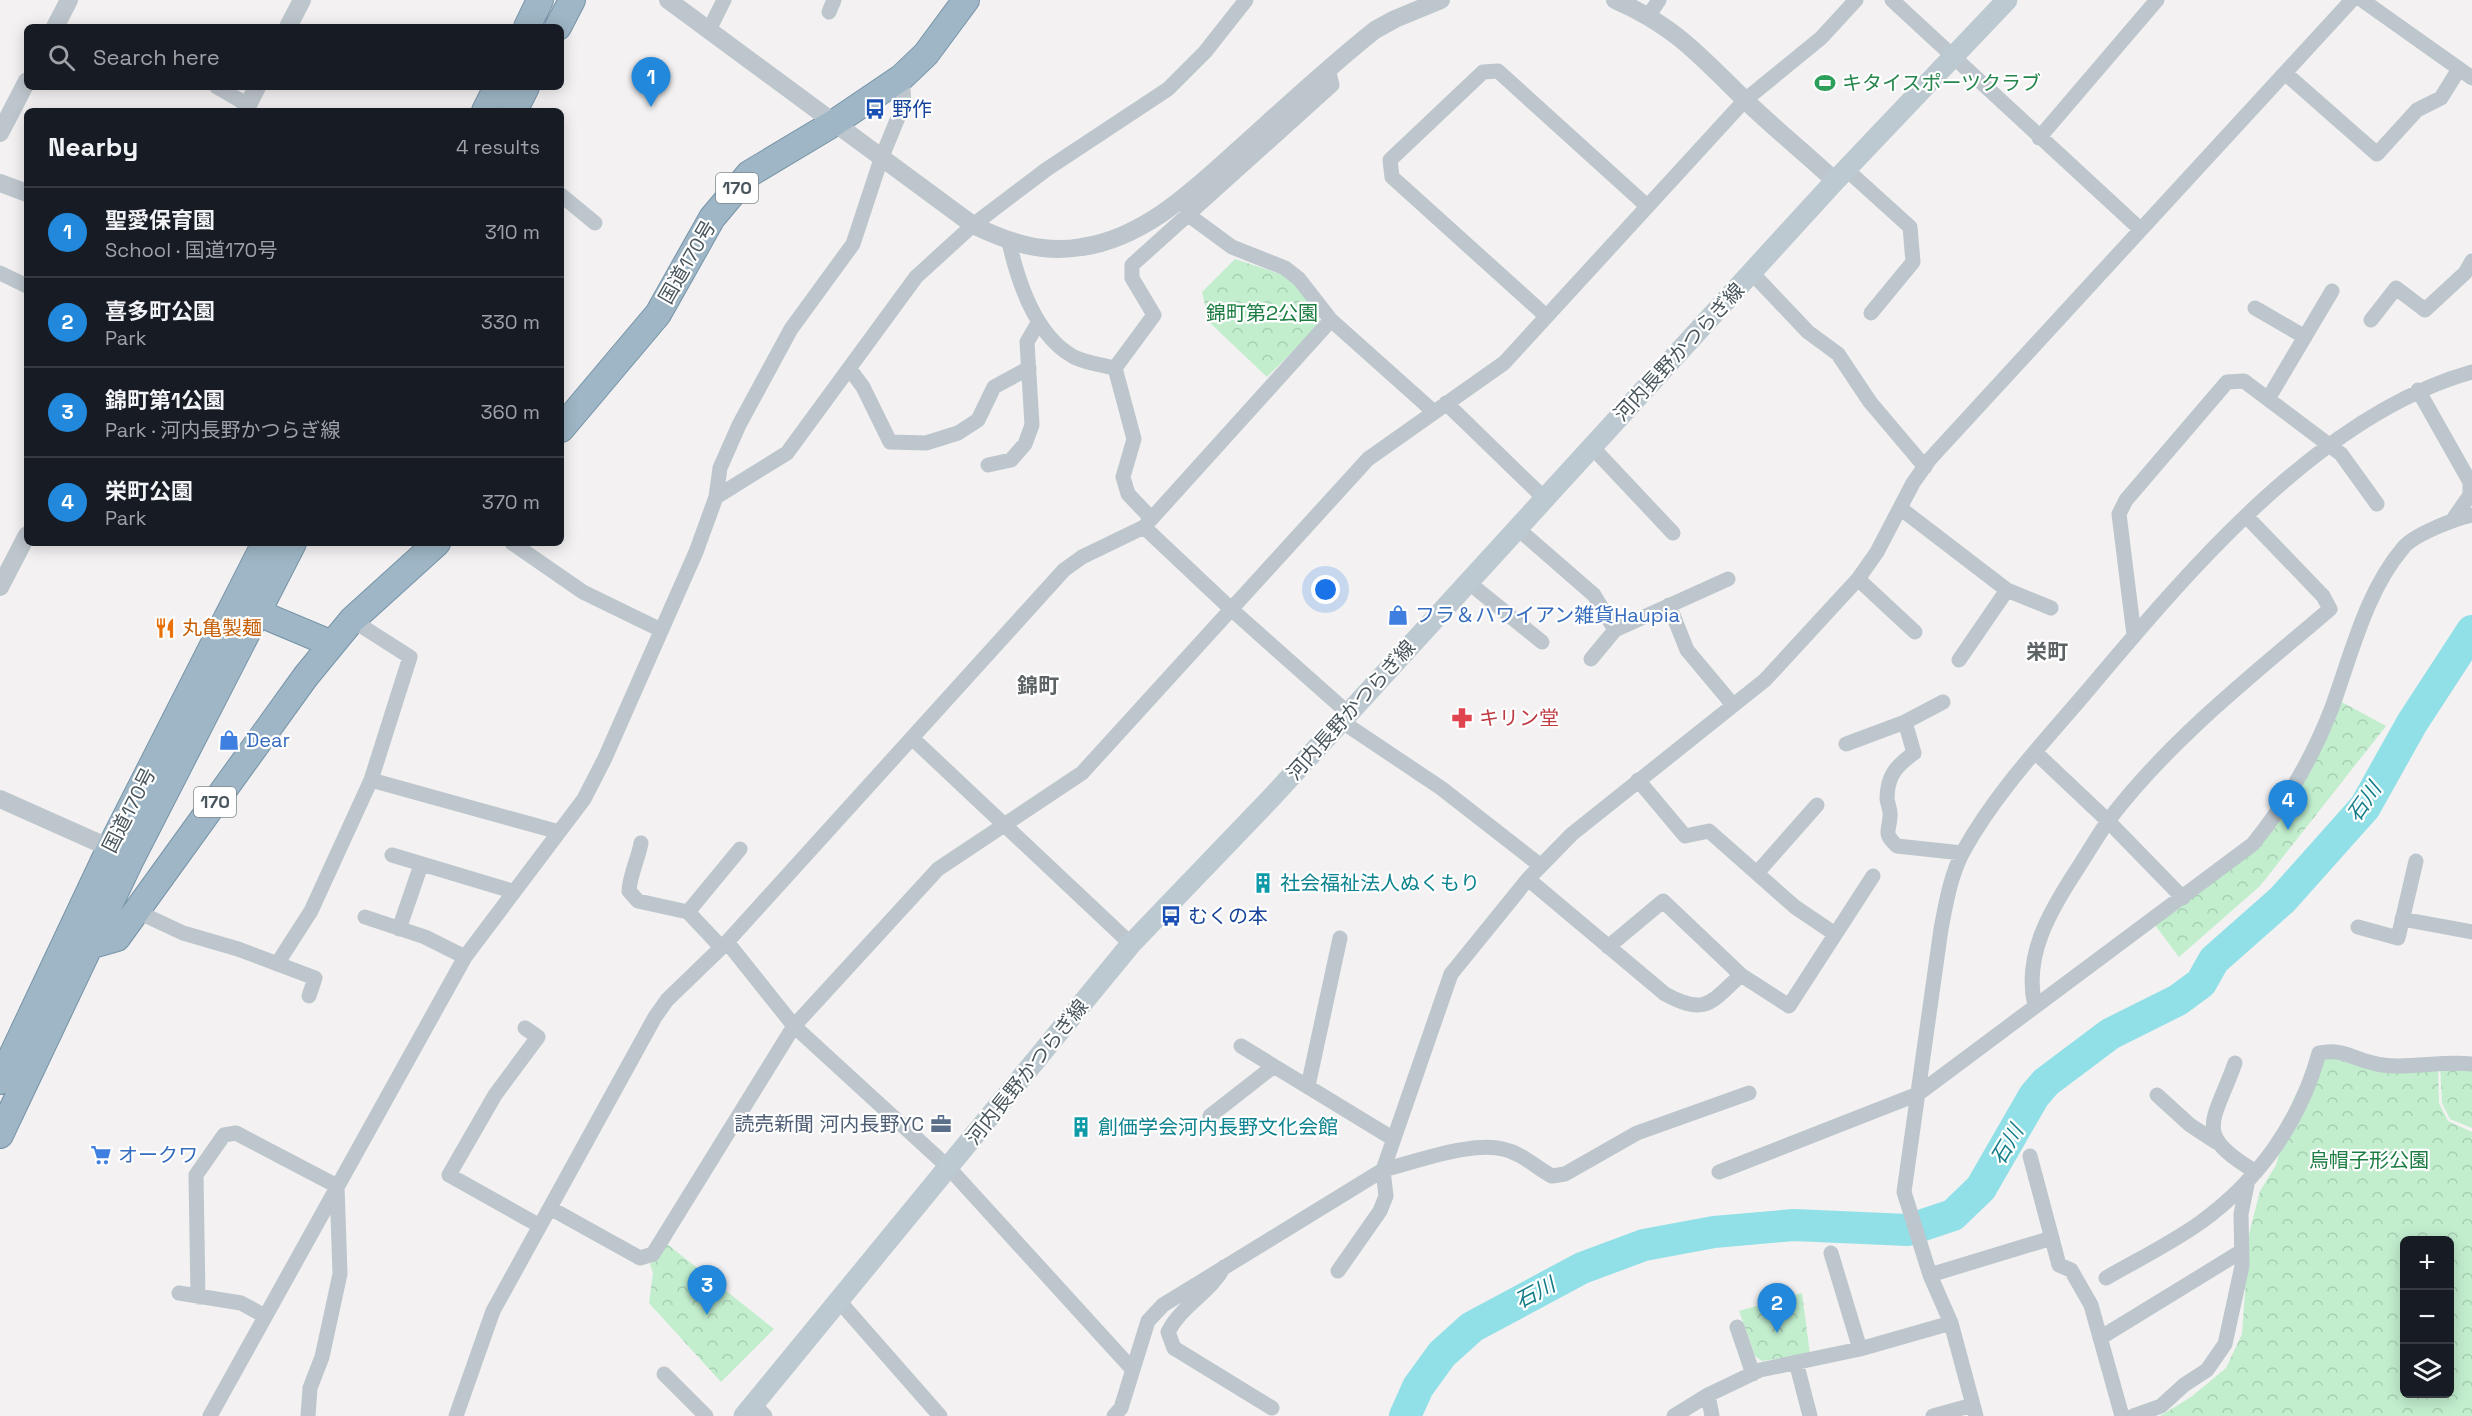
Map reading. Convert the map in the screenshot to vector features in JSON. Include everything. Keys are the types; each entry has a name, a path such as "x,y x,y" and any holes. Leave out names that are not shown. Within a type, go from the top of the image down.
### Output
{"highway":[{"path":"528,24 540,0"},
{"path":"560,24 572,0"},
{"name":"国道170号","path":"564,425 658,314 711,218 749,174 834,123 902,77 926,54 966,0"},
{"path":"486,108 496,90"},
{"path":"515,108 524,90"},
{"name":"国道170号","path":"0,1135 89,946 120,853 264,546"},
{"name":"国道170号","path":"0,1081 120,853 258,614 291,546"},
{"name":"170","path":"89,946 117,938 306,676 352,620 434,546"},
{"path":"235,603 332,644"}],"main road":[{"name":"河内長野かつらぎ線","path":"754,1412 839,1301 1131,944 1344,717 1841,176 2007,0"}],"street":[{"path":"57,24 69,0"},
{"path":"290,24 302,0"},
{"path":"668,0 973,225 1009,242 1031,247 1081,248 1134,231 1195,187 1375,30 1441,0"},
{"path":"709,30 724,0"},
{"path":"716,497 787,453 916,277 973,225 1047,169 1168,89 1205,52 1246,0"},
{"path":"1615,0 1654,7 1745,100 1910,227 1913,262 1871,313"},
{"path":"550,1208 640,1258 653,1254 794,1026 938,869 1082,773 1368,459 1504,363 1745,100 1821,38 1856,0"},
{"path":"1892,0 2140,230"},
{"path":"2039,138 2157,0"},
{"path":"1338,1271 1380,1211 1386,1196 1383,1170 1392,1138 1451,974 1528,879 1572,834 1765,680 1858,579 1877,552 1924,466 2352,0"},
{"path":"2362,0 2472,78"},
{"path":"1115,368 1154,315 1132,278 1132,265 1332,85 1328,69"},
{"path":"2286,74 2377,154 2417,110 2441,98 2459,69"},
{"path":"1546,316 1392,177 1390,160 1483,72 1498,71 1647,206"},
{"path":"210,1416 465,957 512,891 584,798 605,758 696,552 716,497 720,468 739,425 786,339 853,244 881,159 904,103 902,77"},
{"path":"0,133 24,87"},
{"path":"221,90 247,108 256,90"},
{"path":"0,183 24,193"},
{"path":"564,197 595,223"},
{"path":"1187,214 1232,247 1285,268 1299,279 1331,321 1440,408 1545,499"},
{"path":"1009,242 1017,274 1038,324 1061,348 1076,358 1115,368"},
{"path":"2371,320 2396,288 2425,310 2465,273 2472,261"},
{"path":"0,273 24,285"},
{"path":"1752,273 1808,332 1838,354 1870,402 1924,466"},
{"path":"2268,399 2332,291"},
{"path":"2255,308 2305,337"},
{"path":"456,1416 493,1311 655,1017 667,1000 724,945 1064,570 1082,557 1147,522 1331,321"},
{"path":"988,465 1011,460 1025,444 1032,425 1027,342 1038,324"},
{"path":"849,368 863,387 890,442 926,444 958,433 978,420 994,387 1022,374 1029,368"},
{"path":"1115,368 1134,439 1123,477 1128,494 1147,522 1231,609 1344,717 1441,788 1541,866"},
{"path":"1933,1416 1974,1411 1951,1323 1922,1253 1904,1192 1941,929 1947,897 1962,853 1988,811 2035,752 2187,575 2246,516 2330,446 2391,404 2418,390 2472,372"},
{"path":"2134,635 2119,514 2126,500 2227,382 2244,381 2341,454 2377,504"},
{"path":"2418,390 2470,482 2470,495 2454,518"},
{"path":"1592,447 1673,533"},
{"path":"1900,508 2007,590 2051,608"},
{"path":"1719,1172 1918,1094 2253,844 2277,814 2300,776 2329,713 2374,593 2404,546 2454,518 2472,515"},
{"path":"2035,1006 2030,986 2040,935 2058,899 2108,821 2159,762 2200,721 2330,609 2323,596 2246,516"},
{"path":"1517,528 1594,595 1615,630"},
{"path":"0,588 24,542"},
{"path":"516,546 583,592 661,630"},
{"path":"1591,659 1615,630 1728,579"},
{"path":"1858,579 1915,632"},
{"path":"1468,582 1542,642"},
{"path":"1959,660 2007,590"},
{"path":"1669,605 1687,650 1733,705"},
{"path":"277,964 311,911 370,780 410,657 352,620"},
{"path":"1846,744 1905,722 1943,702"},
{"path":"1905,722 1914,753 1899,764 1890,777 1887,799 1890,818 1886,828 1890,840 1897,846 1962,853"},
{"path":"912,738 1131,944"},
{"path":"2035,752 2108,821 2182,898"},
{"path":"370,780 559,832"},
{"path":"1638,780 1685,836 1709,831 1795,907 1835,934"},
{"path":"0,799 120,853"},
{"path":"1757,873 1817,805"},
{"path":"641,843 638,860 630,878 629,891 638,901 688,912 724,945 794,1026 949,1168 1133,1370"},
{"path":"688,912 740,849"},
{"path":"392,855 512,891"},
{"path":"2358,927 2398,938 2416,861"},
{"path":"399,929 421,865"},
{"path":"1608,946 1663,901 1741,975 1788,1006 1873,876"},
{"path":"1528,879 1665,994 1689,1007 1710,1003 1741,975"},
{"path":"136,911 183,933 315,978 309,996"},
{"path":"365,917 425,937 465,957"},
{"path":"2402,919 2472,933"},
{"path":"1308,1086 1340,938"},
{"path":"525,1028 538,1037 495,1095 449,1174 540,1226"},
{"path":"1241,1046 1392,1138"},
{"path":"2106,1278 2201,1222 2252,1176 2299,1110 2319,1053 2335,1049 2374,1064 2390,1066 2454,1061 2472,1064"},
{"path":"2216,1142 2211,1129 2235,1063"},
{"path":"1210,1116 1274,1066"},
{"path":"1114,1416 1121,1408 1148,1321 1163,1305 1226,1264 1383,1170 1470,1149 1501,1148 1522,1156 1552,1176 1565,1174 1637,1133 1749,1093"},
{"path":"2157,1095 2190,1125 2216,1142 2252,1176"},
{"path":"198,1297 196,1175 224,1136 236,1133 337,1186"},
{"path":"2030,1156 2059,1265 2071,1270 2091,1305 2122,1416"},
{"path":"2133,1416 2162,1406 2184,1385 2207,1370 2225,1344 2242,1266 2241,1214 2252,1176"},
{"path":"308,1416 310,1388 322,1357 340,1274 337,1186"},
{"path":"1930,1275 2052,1238"},
{"path":"2100,1338 2242,1251"},
{"path":"1831,1253 1860,1349"},
{"path":"1226,1264 1216,1281 1173,1321 1168,1332 1174,1348 1272,1408"},
{"path":"179,1293 241,1304 265,1316"},
{"path":"839,1301 940,1416"},
{"path":"1674,1416 1708,1395 1753,1374 1796,1362 1860,1349 1951,1323"},
{"path":"1737,1327 1753,1374"},
{"path":"1796,1362 1810,1416"},
{"path":"664,1374 706,1416"},
{"path":"1708,1395 1712,1416"}],"green space":[{"name":"錦町第2公園","path":"1235,259 1289,277 1319,316 1320,324 1267,377 1209,322 1202,292"},
{"path":"2340,701 2386,726 2260,886 2179,957 2155,925 2257,848"},
{"name":"烏帽子形公園","path":"2317,1055 2438,1064 2439,1103 2448,1121 2472,1132 2472,1416 2160,1416 2191,1397 2226,1368 2242,1334 2249,1234 2260,1191 2276,1165 2293,1100"},
{"path":"2440,1065 2472,1066 2472,1128 2450,1119 2442,1103"},
{"path":"667,1244 774,1329 721,1382 649,1303 653,1273 650,1264"},
{"path":"1802,1293 1810,1354 1762,1361 1755,1356 1739,1311"}],"waterway":[{"name":"石川","path":"1405,1416 1418,1387 1442,1354 1472,1327 1582,1268 1644,1245 1714,1232 1794,1225 1908,1230 1953,1215 1981,1188 2034,1096 2046,1082 2110,1034 2178,1000 2201,983 2214,960 2282,900 2365,807 2412,723 2472,631"}],"place":[{"name":"キタイスポーツクラブ","path":"1825,83"},
{"name":"聖愛保育園","path":"651,107"},
{"name":"野作","path":"875,109"},
{"name":"フラ＆ハワイアン雑貨Haupia","path":"1398,615"},
{"name":"丸亀製麺","path":"165,628"},
{"name":"キリン堂","path":"1462,718"},
{"name":"Dear","path":"229,740"},
{"name":"栄町公園","path":"2288,830"},
{"name":"社会福祉法人ぬくもり","path":"1263,883"},
{"name":"むくの本","path":"1171,916"},
{"name":"読売新聞 河内長野YC","path":"941,1124"},
{"name":"創価学会河内長野文化会館","path":"1081,1127"},
{"name":"オークワ","path":"101,1155"},
{"name":"錦町第1公園","path":"707,1315"},
{"name":"喜多町公園","path":"1777,1333"}],"district":[{"name":"栄町","path":"2047,652"},
{"name":"錦町","path":"1038,686"}]}
